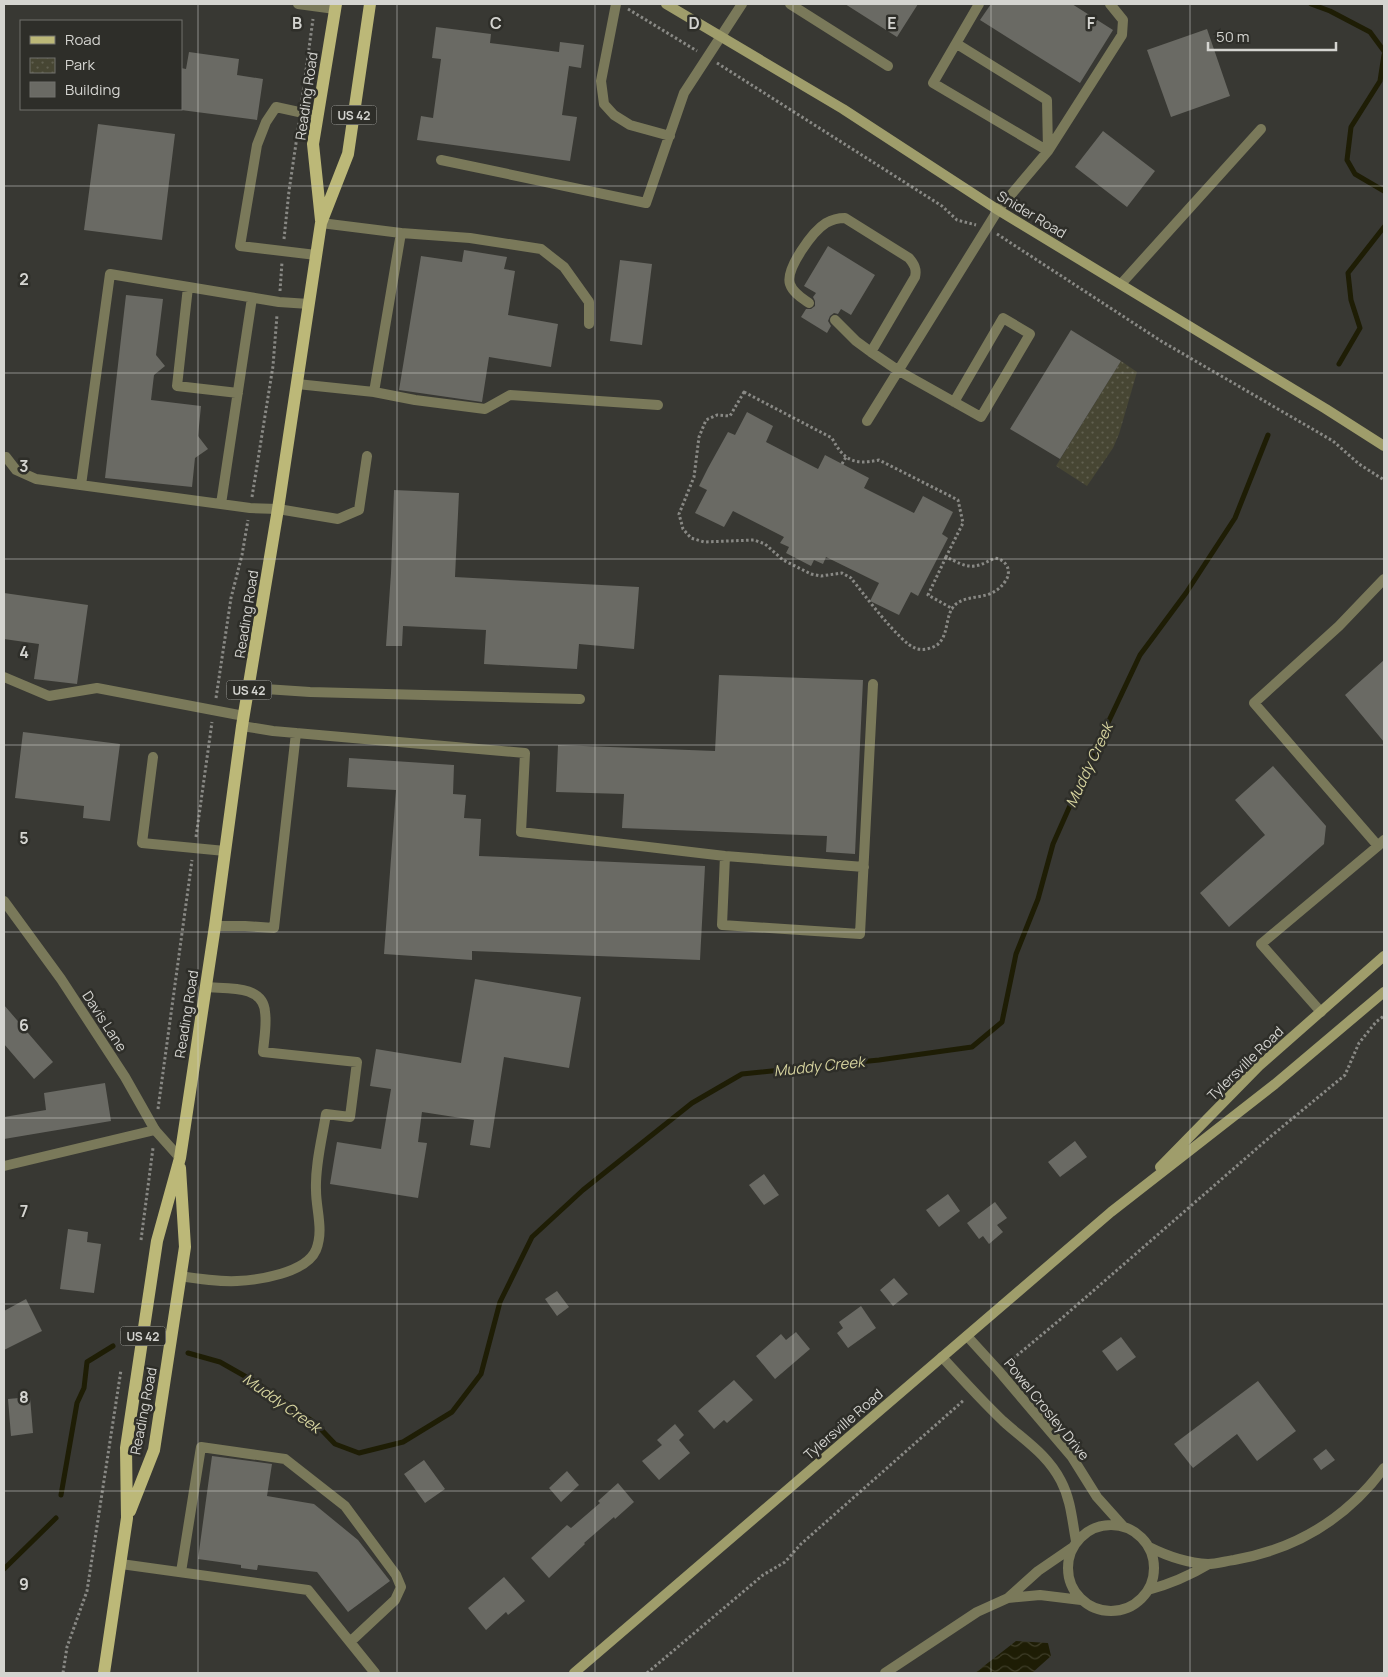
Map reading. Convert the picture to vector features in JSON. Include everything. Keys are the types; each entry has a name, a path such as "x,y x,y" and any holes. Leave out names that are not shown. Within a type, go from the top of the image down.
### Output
{"main road":[{"name":"Reading Road","path":"104,1673 128,1518 126,1448 157,1240 180,1158 215,926 243,721 278,508 321,223 348,154 370,4"},
{"name":"Snider Road","path":"666,4 843,109 998,210 1384,446"},
{"name":"Reading Road","path":"321,223 313,144 335,6"},
{"name":"Tylersville Road","path":"1131,1196 1259,1066 1384,956"},
{"name":"Tylersville Road","path":"574,1673 1131,1196 1275,1084 1384,992"},
{"name":"Reading Road","path":"128,1518 154,1450 180,1276 184,1247 180,1158"}],"street":[{"path":"298,4 335,6"},
{"path":"616,4 601,81 604,104 614,115 630,125 670,136"},
{"path":"441,160 646,203 684,93 742,4"},
{"path":"791,4 888,66"},
{"path":"979,4 933,84 1048,151"},
{"path":"867,421 998,210 1048,151 1122,35 1123,20 1110,4"},
{"path":"957,44 1046,100 1048,151"},
{"path":"316,254 240,246 256,145 266,122 276,107 318,116"},
{"path":"1121,284 1261,128"},
{"path":"809,304 793,290 790,282 793,266 819,228 834,218 845,218 909,258 914,264 915,276 871,352"},
{"path":"321,223 401,233 470,238 541,249 564,268 589,302 589,324"},
{"path":"374,392 401,233"},
{"path":"81,485 110,274 252,298 309,304"},
{"path":"188,287 177,386 238,393"},
{"path":"222,504 252,298"},
{"path":"835,320 856,342 898,371 981,417 1030,334 1002,318 954,402"},
{"path":"297,384 374,392 415,400 484,409 510,395 658,405"},
{"path":"6,457 16,470 36,479 250,508 278,508 338,519 359,510 366,456"},
{"path":"1321,1012 1261,944 1381,843 1254,703 1339,626 1384,579"},
{"path":"4,677 49,696 97,688 214,711 273,731 525,753 521,832 725,856 864,867"},
{"path":"725,856 722,925 860,934 874,684"},
{"path":"249,688 310,692 580,699"},
{"path":"215,926 274,928 296,733"},
{"path":"153,757 142,843 225,852"},
{"name":"Davis Lane","path":"4,901 61,978 125,1077 155,1130 180,1158"},
{"path":"180,1276 224,1280 251,1280 273,1276 297,1268 308,1261 316,1251 320,1232 316,1190 326,1114 350,1117 357,1062 263,1052 266,1011 258,995 250,991 206,987"},
{"path":"4,1166 155,1130"},
{"name":"Powel Crosley Drive","path":"967,1336 1072,1457 1097,1497 1123,1526"},
{"path":"885,1673 977,1612 1008,1598 1074,1544 1086,1532 1098,1526 1110,1524 1134,1530 1149,1547 1154,1569 1148,1590 1140,1600 1129,1607 1116,1611 1104,1610 1091,1607 1081,1600 1072,1588 1068,1575 1068,1560 1074,1544 1070,1501 1061,1481 1048,1462 1031,1443 1008,1426 942,1357"},
{"path":"181,1572 201,1447 285,1459 345,1506 396,1575 401,1588 395,1600 350,1642"},
{"path":"1149,1547 1168,1556 1208,1564 1258,1556 1286,1547 1311,1534 1341,1513 1370,1486 1384,1468"},
{"path":"121,1564 308,1590 375,1673"},
{"path":"1148,1590 1193,1574 1208,1564"},
{"path":"1008,1598 1040,1595 1081,1600"}],"path":[{"path":"140,1246 194,848 231,598 242,555 273,366 289,191 315,6"},
{"path":"627,8 942,206 957,220 987,227 1161,341 1333,441 1359,464 1384,480"},
{"path":"946,557 965,566 976,567 995,558 1002,560 1008,566 1008,576 1003,586 990,594 956,604 938,644 925,649 914,648 901,640 851,578 842,573 821,576 811,574 783,560 765,544 754,540 704,542 691,538 683,529 679,514 694,477 699,437 706,420 717,415 730,416 744,392 832,438 839,452 851,460 865,463 879,460 958,500 963,523 946,557 928,595 953,609"},
{"path":"842,464 846,457"},
{"path":"1007,1363 1345,1075 1359,1043 1376,1022 1384,1016"},
{"path":"63,1673 67,1648 87,1591 122,1366"},
{"path":"647,1673 763,1575 785,1562 801,1544 961,1403"}],"green space":[{"path":"1121,361 1137,372 1119,434 1113,448 1087,486 1056,466"}],"water":[{"path":"1016,1641 1048,1643 1051,1656 1032,1673 975,1673"}],"building":[{"path":"845,4 918,4 897,37"},
{"path":"991,4 1072,4 1113,30 1080,83 980,20"},
{"path":"436,27 491,34 490,43 559,52 560,42 584,45 581,68 569,66 562,115 577,117 570,161 417,140 421,116 433,118 441,59 432,58"},
{"path":"1207,29 1230,96 1171,117 1147,50"},
{"path":"189,52 239,59 237,75 263,79 257,120 181,110 182,68 186,69"},
{"path":"98,124 175,134 162,240 84,230"},
{"path":"1103,131 1155,171 1127,207 1075,167"},
{"path":"828,246 875,275 851,315 841,309 838,314 834,313 830,316 828,321 831,326 827,333 801,317 806,309 811,309 815,306 813,297 816,293 804,286"},
{"path":"464,250 507,257 504,269 515,271 508,315 558,324 551,367 489,357 482,402 399,390 421,256 462,262"},
{"path":"620,260 652,264 642,345 610,341"},
{"path":"126,295 163,299 156,355 165,366 154,375 151,400 201,406 198,436 208,449 195,458 192,487 105,478"},
{"path":"1071,330 1121,361 1060,459 1010,429"},
{"path":"747,412 773,426 766,442 818,469 825,455 869,478 864,488 914,513 923,496 953,512 942,534 948,538 918,596 911,592 899,615 870,601 879,583 826,557 823,564 814,560 811,566 786,553 789,547 780,543 784,537 733,511 724,527 695,513 707,490 699,486 708,468 728,432 735,435"},
{"path":"394,490 459,493 455,577 639,587 634,649 579,644 577,669 484,664 486,630 403,626 402,646 386,646"},
{"path":"4,593 88,605 77,684 34,679 39,644 4,639"},
{"path":"1384,660 1384,742 1345,695"},
{"path":"719,675 863,680 855,854 826,852 827,836 622,828 624,794 556,792 558,745 715,751"},
{"path":"23,732 120,744 110,821 83,818 84,806 15,798"},
{"path":"349,758 454,765 453,794 466,795 464,818 481,819 479,856 705,866 700,960 472,951 472,960 384,954 396,790 347,787"},
{"path":"1273,766 1326,826 1324,844 1229,927 1200,893 1265,835 1235,800"},
{"path":"475,979 581,997 569,1068 504,1057 490,1148 470,1145 474,1120 422,1112 418,1142 427,1143 418,1198 330,1184 337,1142 381,1149 391,1089 370,1086 376,1049 461,1063"},
{"path":"4,1005 53,1062 34,1079 4,1044"},
{"path":"105,1083 111,1121 4,1139 4,1117 46,1110 44,1093"},
{"path":"1075,1141 1087,1157 1060,1177 1048,1162"},
{"path":"764,1174 779,1195 764,1205 749,1185"},
{"path":"948,1194 960,1211 939,1227 926,1210"},
{"path":"995,1202 1007,1218 997,1225 1003,1232 989,1244 983,1236 979,1239 967,1223"},
{"path":"68,1229 88,1232 87,1242 101,1244 94,1293 60,1289"},
{"path":"894,1278 908,1294 893,1306 880,1290"},
{"path":"557,1291 569,1307 557,1316 545,1299"},
{"path":"26,1299 42,1331 4,1350 4,1311"},
{"path":"861,1306 876,1328 848,1348 837,1333 843,1328 839,1322"},
{"path":"796,1332 810,1349 775,1379 756,1356 781,1334 786,1340"},
{"path":"1121,1337 1136,1357 1117,1371 1102,1351"},
{"path":"734,1380 753,1400 727,1423 724,1420 714,1429 698,1411"},
{"path":"1258,1381 1296,1431 1257,1461 1237,1434 1193,1468 1174,1444"},
{"path":"30,1397 33,1433 11,1436 8,1399"},
{"path":"675,1424 684,1435 679,1440 690,1453 659,1480 642,1461 662,1445 657,1440"},
{"path":"1326,1449 1335,1460 1321,1470 1313,1459"},
{"path":"212,1456 272,1464 267,1496 314,1504 358,1540 390,1581 348,1612 317,1572 258,1565 257,1570 241,1568 241,1565 198,1559"},
{"path":"424,1460 445,1489 425,1503 404,1474"},
{"path":"567,1471 579,1485 561,1502 549,1488"},
{"path":"618,1483 634,1502 584,1543 549,1578 531,1558 567,1525 571,1528 600,1503 598,1501"},
{"path":"504,1577 525,1601 508,1615 506,1612 486,1630 468,1608"}],"waterway":[{"name":"Muddy Creek","path":"1311,4 1330,11 1370,32 1384,51"},
{"name":"Muddy Creek","path":"1384,55 1380,81 1351,127 1347,160 1355,174 1384,191"},
{"name":"Muddy Creek","path":"1339,364 1360,328 1351,300 1348,273 1384,227"},
{"name":"Muddy Creek","path":"188,1353 220,1362 257,1383 315,1423 335,1444 359,1453 403,1442 452,1412 481,1374 500,1302 532,1237 583,1190 692,1103 742,1074 879,1060 972,1047 1002,1022 1016,954 1038,899 1053,844 1088,765 1140,655 1186,593 1235,518 1268,435"},
{"name":"Muddy Creek","path":"61,1495 77,1403 84,1388 87,1362 113,1346"},
{"name":"Muddy Creek","path":"4,1569 56,1518"}]}
